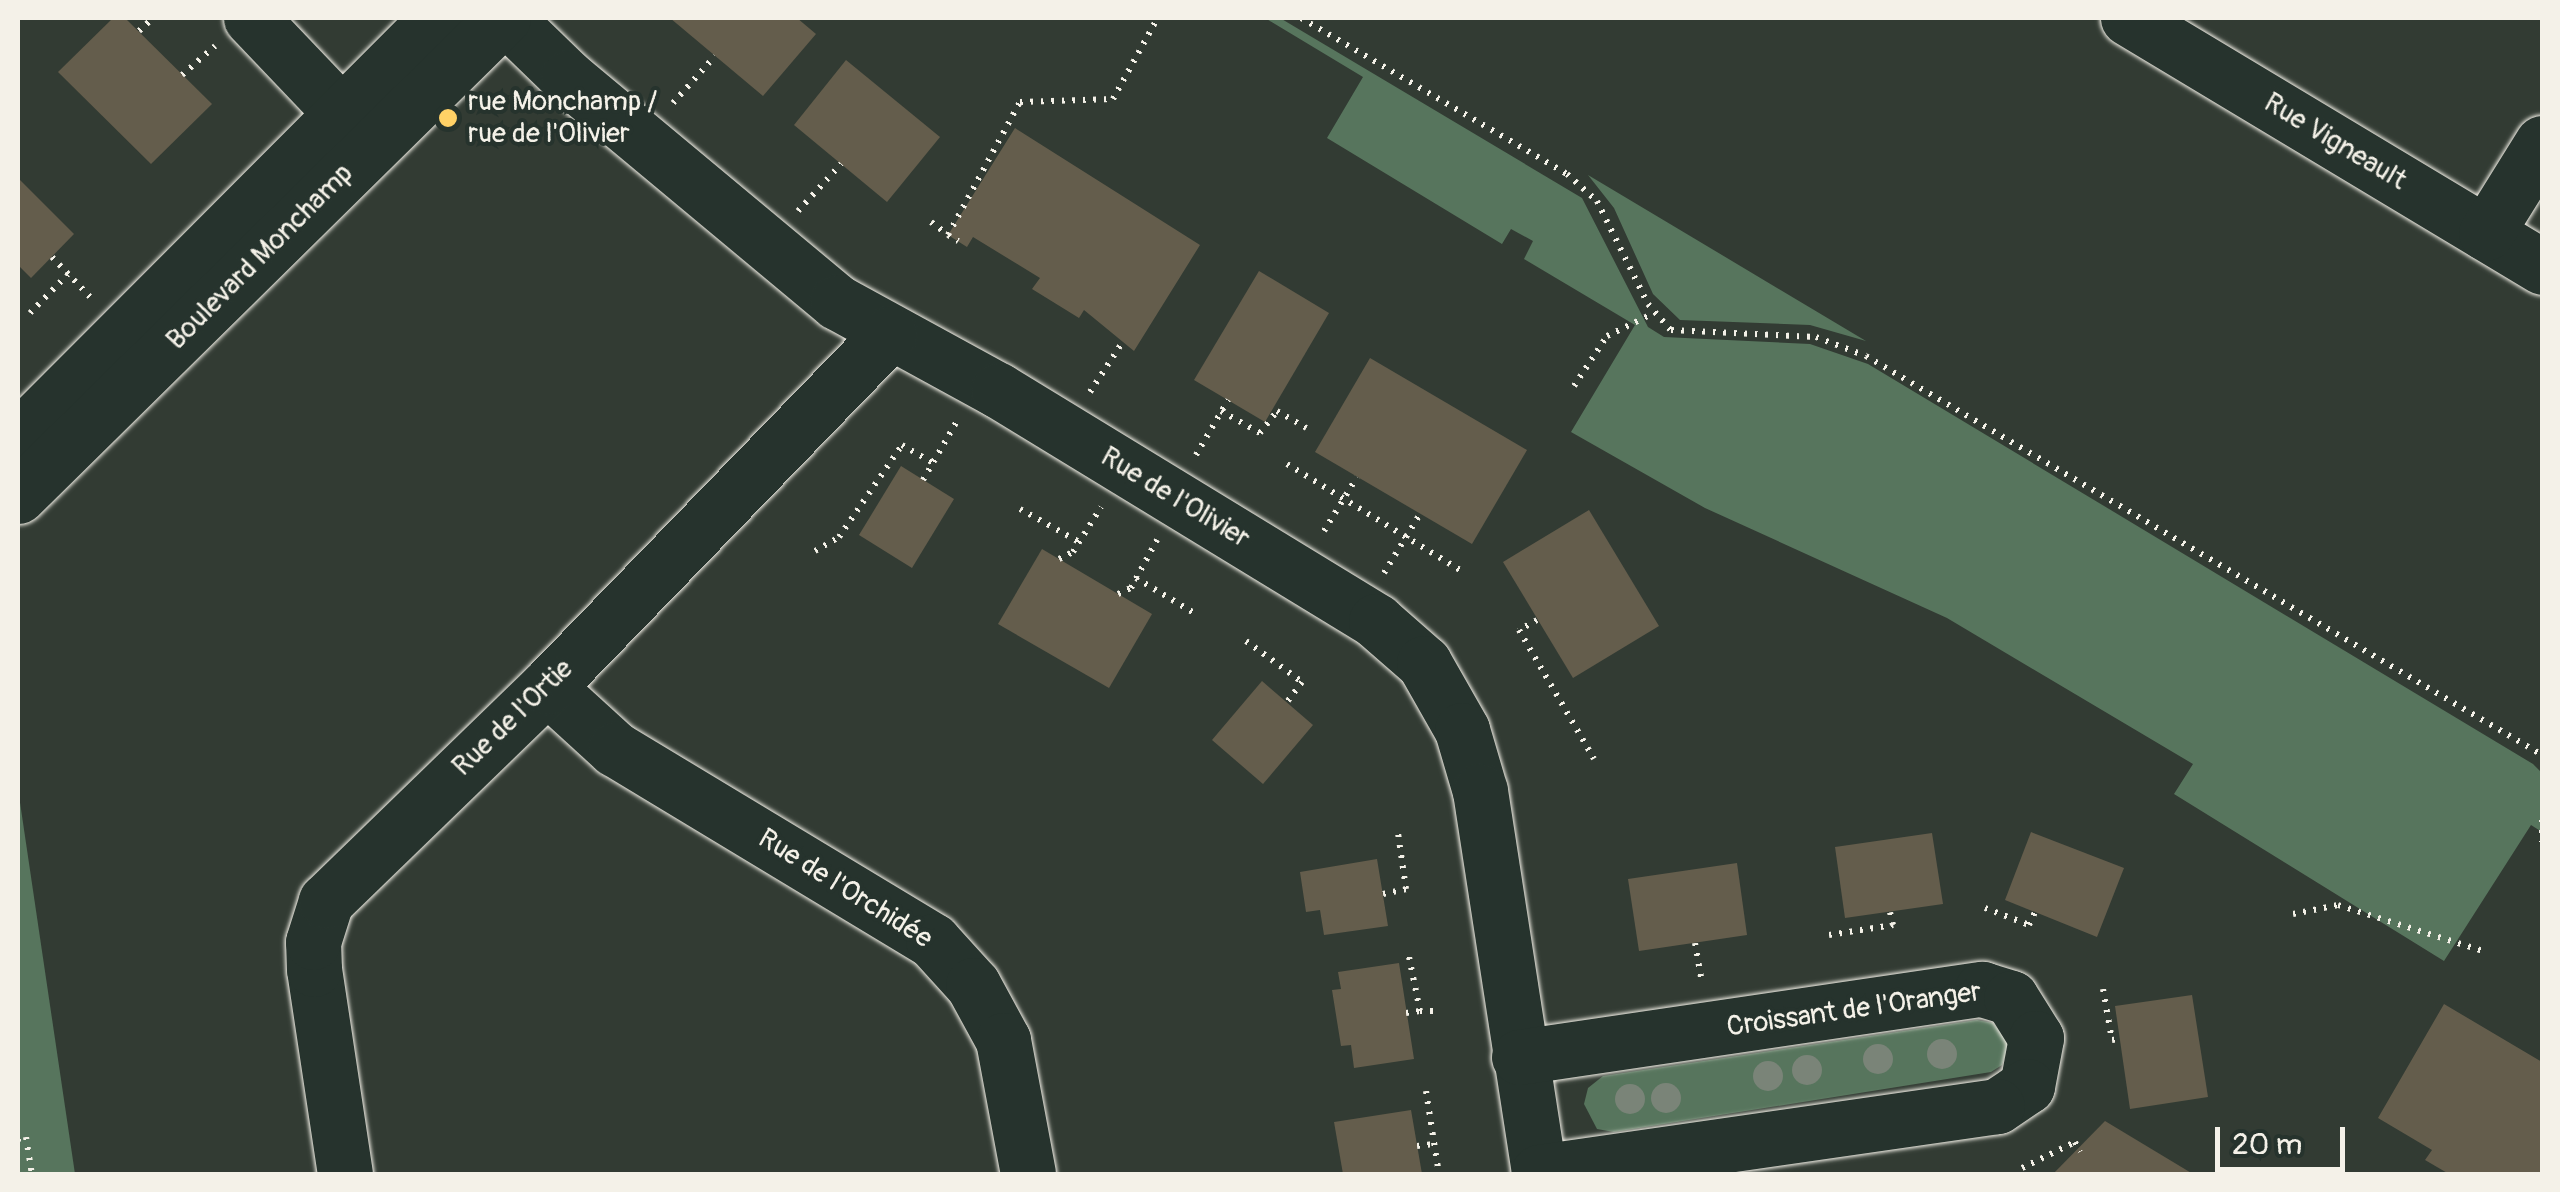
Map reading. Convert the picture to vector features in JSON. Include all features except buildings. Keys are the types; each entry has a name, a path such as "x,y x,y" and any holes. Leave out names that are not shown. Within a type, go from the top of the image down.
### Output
{"street":[{"path":"251,18 358,130"},
{"name":"Boulevard Monchamp","path":"18,496 358,130 437,18"},
{"name":"Boulevard Monchamp","path":"18,438 358,130 504,18"},
{"name":"Rue de l'Olivier","path":"504,18 794,269 889,334 998,390 1168,513 1299,574 1361,612 1424,663 1473,759 1539,1173"},
{"name":"Rue Vigneault","path":"2128,18 2542,267"},
{"path":"2486,233 2542,143"},
{"name":"Rue de l'Ortie","path":"345,1174 314,969 313,942 326,901 546,686 889,334"},
{"name":"Rue de l'Orchidée","path":"546,686 615,748 934,941 973,985 1003,1040 1028,1174"},
{"name":"Croissant de l'Oranger","path":"1520,1058 1982,989 2011,998 2036,1038 2028,1086 1997,1106 1539,1173"}],"path":[{"path":"139,31 152,18"},
{"path":"1301,18 1567,174 1607,216 1654,313 1670,330 1816,337 1866,356 2540,754 2542,764"},
{"path":"948,234 1020,102 1113,98 1157,19"},
{"path":"662,116 715,56"},
{"path":"789,221 841,164"},
{"path":"931,222 958,240"},
{"path":"52,257 93,300"},
{"path":"30,313 68,274"},
{"path":"1574,386 1607,336 1654,313"},
{"path":"1082,403 1122,343"},
{"path":"1118,594 1136,578 1228,400"},
{"path":"923,480 963,411"},
{"path":"1221,412 1260,433 1277,411 1307,428"},
{"path":"815,551 838,537 887,458 893,462 902,445 933,463"},
{"path":"1287,464 1463,572"},
{"path":"1299,574 1357,477"},
{"path":"1059,559 1079,542 1107,497"},
{"path":"1020,509 1079,542"},
{"path":"1361,612 1420,514"},
{"path":"1136,578 1194,613"},
{"path":"1538,620 1519,630 1594,759"},
{"path":"1246,641 1302,682 1287,702"},
{"path":"2542,820 2542,842"},
{"path":"1383,894 1406,890 1398,833"},
{"path":"2293,914 2338,905 2486,952"},
{"path":"1985,908 2030,925 2034,912"},
{"path":"1829,935 1893,925 1890,912"},
{"path":"1695,943 1706,1001"},
{"path":"1408,952 1420,1011"},
{"path":"2102,989 2112,1040 2120,1039"},
{"path":"1406,1013 1436,1011"},
{"path":"1426,1091 1438,1174"},
{"path":"18,1138 26,1137 32,1174"},
{"path":"2022,1168 2075,1142 2080,1152"},
{"path":"1417,1146 1434,1144"}],"green space":[{"path":"1265,18 1280,18 1582,198 1648,327 1664,337 1810,344 1868,364 2533,764 2542,773 2542,832 2531,825 2444,961 2174,794 2193,764 1947,618 1705,508 1571,432 1635,325 1524,259 1533,241 1511,229 1502,244 1327,138 1363,77"},
{"path":"1588,175 1866,341 1810,325 1680,320 1653,294 1614,208"},
{"path":"18,789 75,1174 18,1174"},
{"path":"1977,1020 1993,1023 2009,1044 2002,1065 1991,1072 1614,1132 1597,1129 1584,1104 1588,1088 1603,1076"}],"place":[{"name":"rue Monchamp / rue de l'Olivier","path":"448,118"}]}
